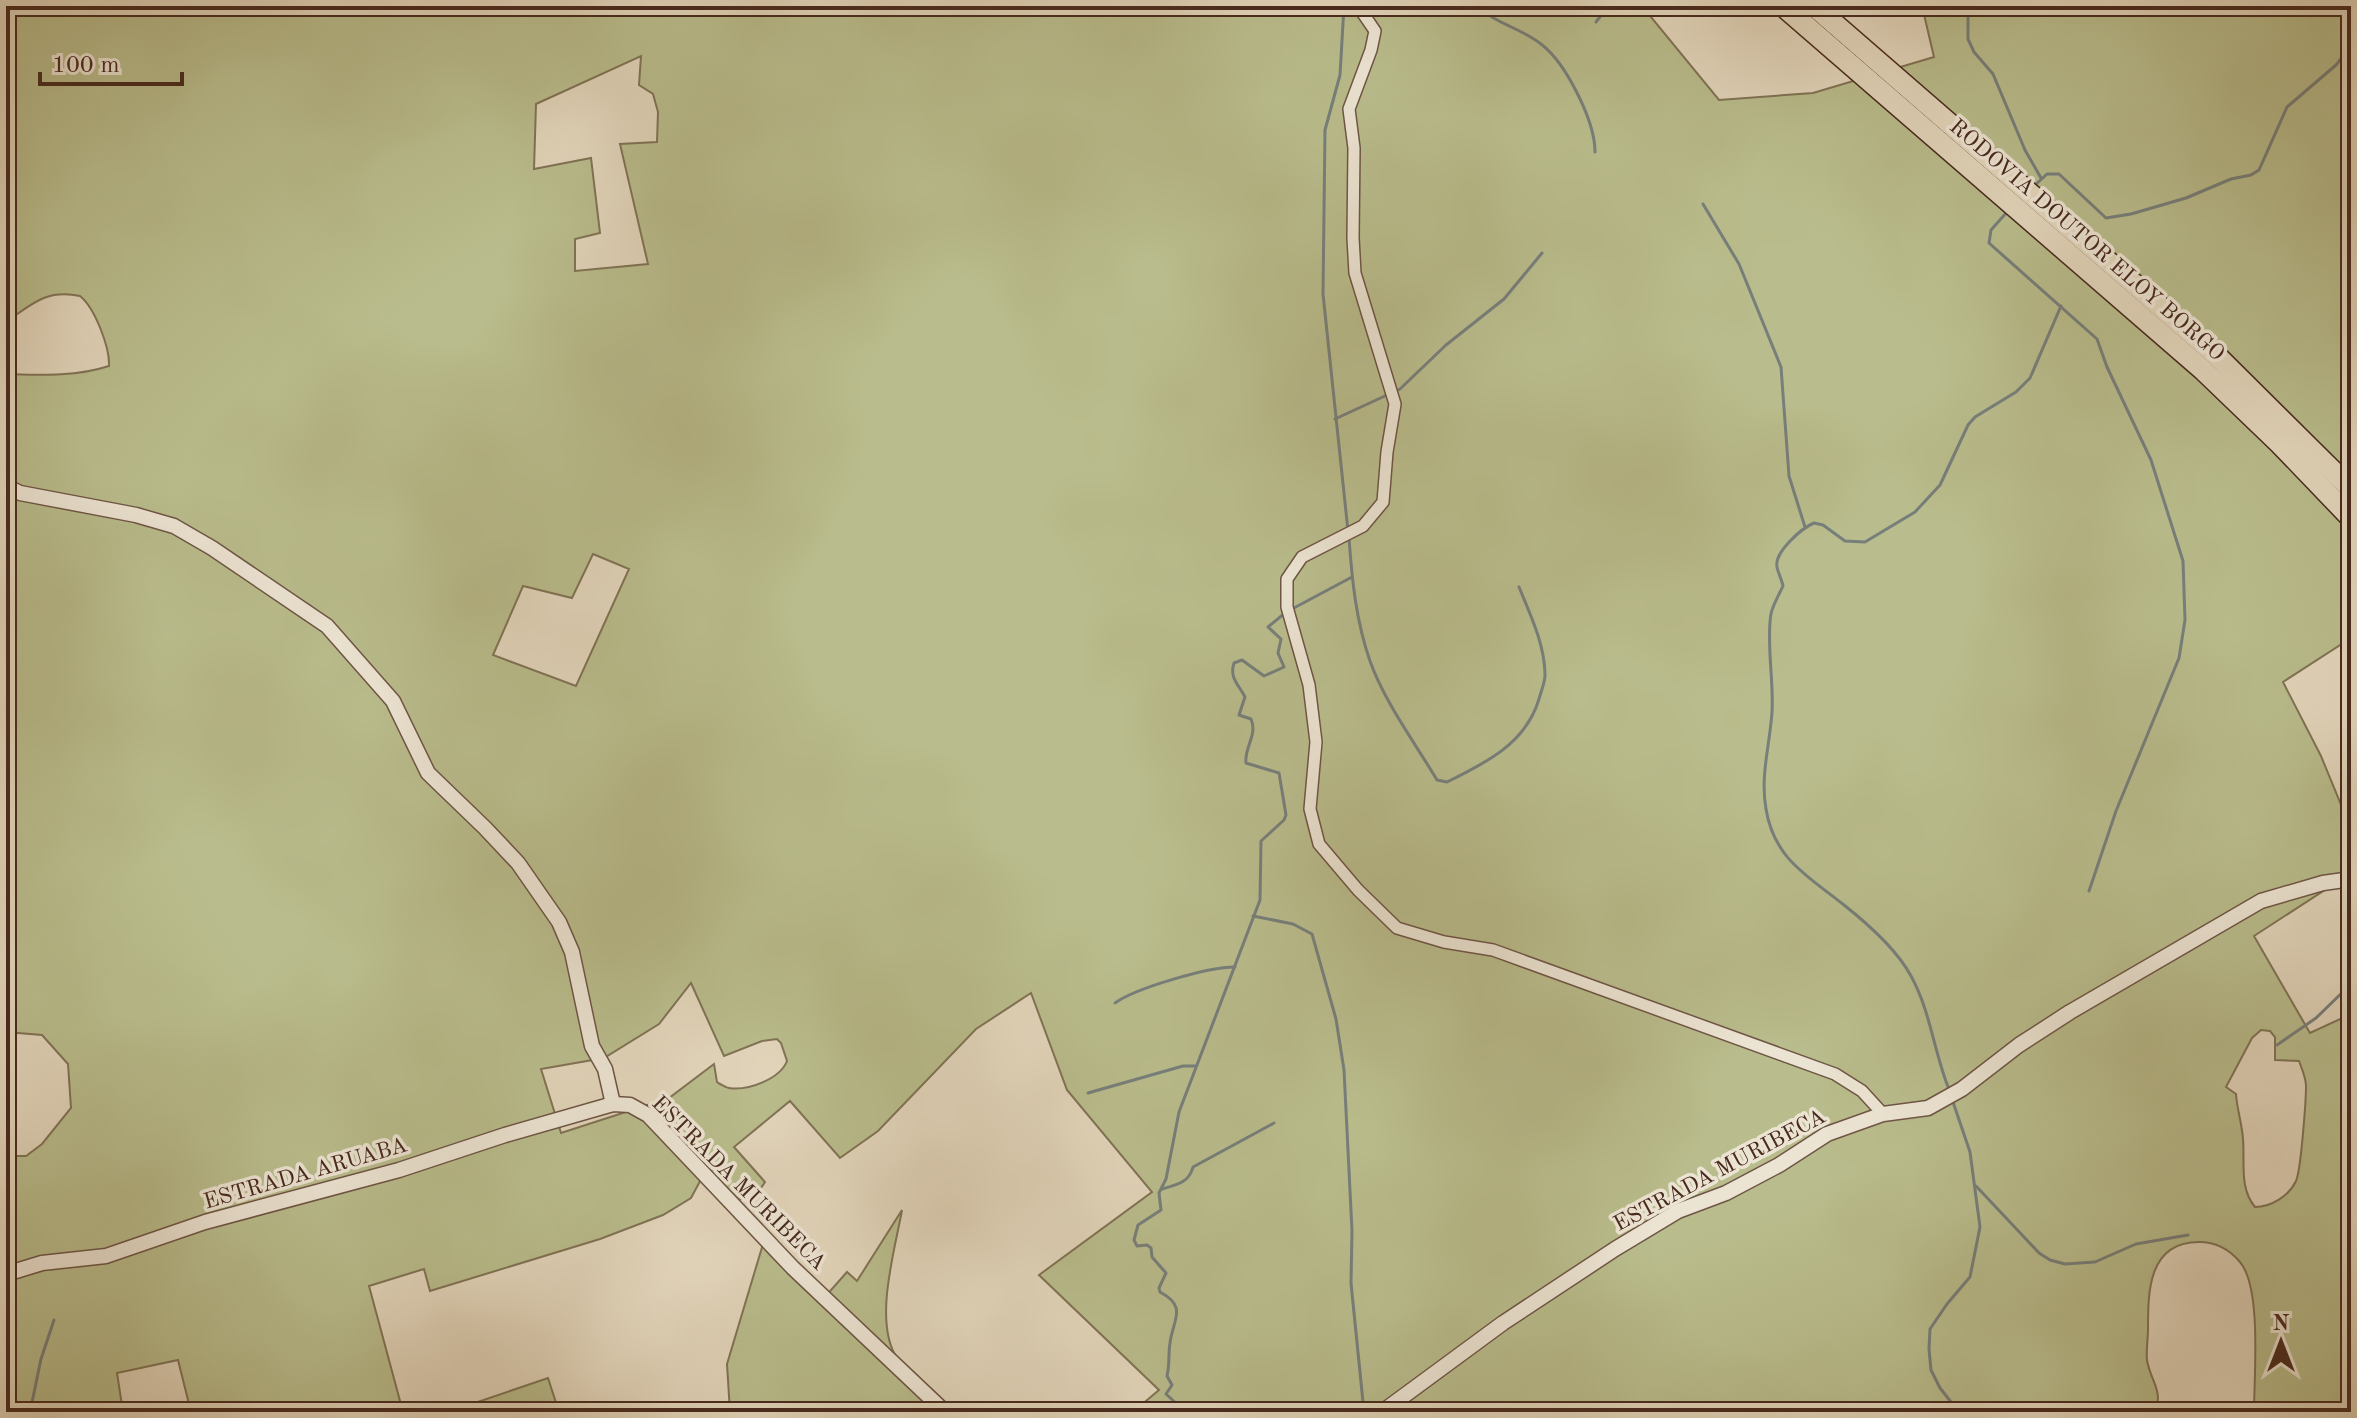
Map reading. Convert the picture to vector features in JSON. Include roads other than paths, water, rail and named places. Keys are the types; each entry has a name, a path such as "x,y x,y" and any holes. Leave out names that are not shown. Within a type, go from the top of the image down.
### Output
{"highway":[{"name":"RODOVIA DOUTOR ELOY BORGO","path":"1783,6 2203,370 2351,518"},
{"name":"RODOVIA DOUTOR ELOY BORGO","path":"1814,6 2197,338 2266,402 2351,489"}],"street":[{"path":"1351,6 1360,9 1375,31 1349,109 1354,148 1355,273 1395,404 1383,502 1363,526 1302,557 1287,579 1287,607 1309,685 1316,742 1310,809 1319,844 1358,890 1397,928 1444,942 1493,950 1835,1074 1862,1091 1883,1114"},
{"path":"6,486 20,493 136,515 174,526 327,626 393,701 428,773 518,863 559,922 572,952 592,1046 605,1069 613,1104"},
{"name":"ESTRADA MURIBECA","path":"1382,1412 1435,1376 1503,1323 1678,1211 1726,1193 1779,1165 1827,1134 1883,1114 1928,1108 1962,1089 2019,1045 2070,1012 2261,901 2323,883 2351,879"},
{"name":"ESTRADA MURIBECA","path":"613,1104 630,1105 648,1115 793,1268 945,1412"},
{"name":"ESTRADA ARUABA","path":"6,1274 42,1263 106,1256 205,1222 399,1170 613,1104"}],"waterway":[{"path":"1344,6 1340,75 1325,130 1323,294 1348,531"},
{"path":"1477,6 1541,44 1560,65 1585,109 1595,152"},
{"path":"1596,22 1608,6"},
{"path":"1968,6 1968,39 1974,52 1993,74 2025,150 2041,178"},
{"path":"2033,187 2047,174 2059,174 2106,218 2186,198 2231,179 2251,175 2259,170 2287,107 2336,65 2351,46"},
{"path":"1703,204 1739,264 1781,367 1789,476 1805,527"},
{"path":"2007,212 1991,230 1989,243 2097,339 2151,460 2183,561 2185,620 2179,658 2116,811 2089,891"},
{"path":"1335,419 1400,389 1446,345 1504,299 1542,253"},
{"path":"1950,1092 1923,1004 1905,966 1872,929 1794,865 1776,841 1770,826 1764,784 1772,712 1771,614 1783,586 1777,561 1790,541 1814,523 1823,525 1845,541 1865,542 1915,512 1940,485 1968,425 1975,417 2016,392 2030,378 2061,306"},
{"path":"1349,538 1355,600 1370,661 1392,706 1437,780 1447,782 1490,759 1514,740 1533,714 1544,681 1544,664 1536,630 1519,587"},
{"path":"1292,609 1352,577"},
{"path":"1179,1412 1179,1406 1166,1394 1172,1385 1167,1376 1176,1308 1160,1292 1166,1273 1152,1257 1151,1248 1147,1245 1137,1246 1134,1240 1138,1225 1161,1210 1159,1193 1166,1179 1179,1112 1260,900 1261,841 1286,815 1279,773 1246,763 1253,725 1251,719 1239,715 1245,697 1233,673 1234,663 1242,660 1264,676 1284,667 1278,653 1281,639 1268,627 1285,613"},
{"path":"1253,916 1293,924 1312,934 1336,1019 1344,1070 1352,1231 1351,1283 1364,1412"},
{"path":"1115,1003 1173,979 1235,967"},
{"path":"2277,1045 2316,1018 2351,984"},
{"path":"1088,1093 1183,1066 1195,1066"},
{"path":"1952,1099 1970,1152 1980,1227 1970,1277 1930,1329 1929,1349 1931,1370 1940,1388 1959,1412"},
{"path":"1162,1189 1181,1182 1193,1167 1274,1123"},
{"path":"1976,1186 2039,1253 2065,1264 2095,1262 2136,1244 2188,1235"},
{"path":"30,1412 41,1359 54,1320"},
{"path":"835,1412 837,1403"}]}
